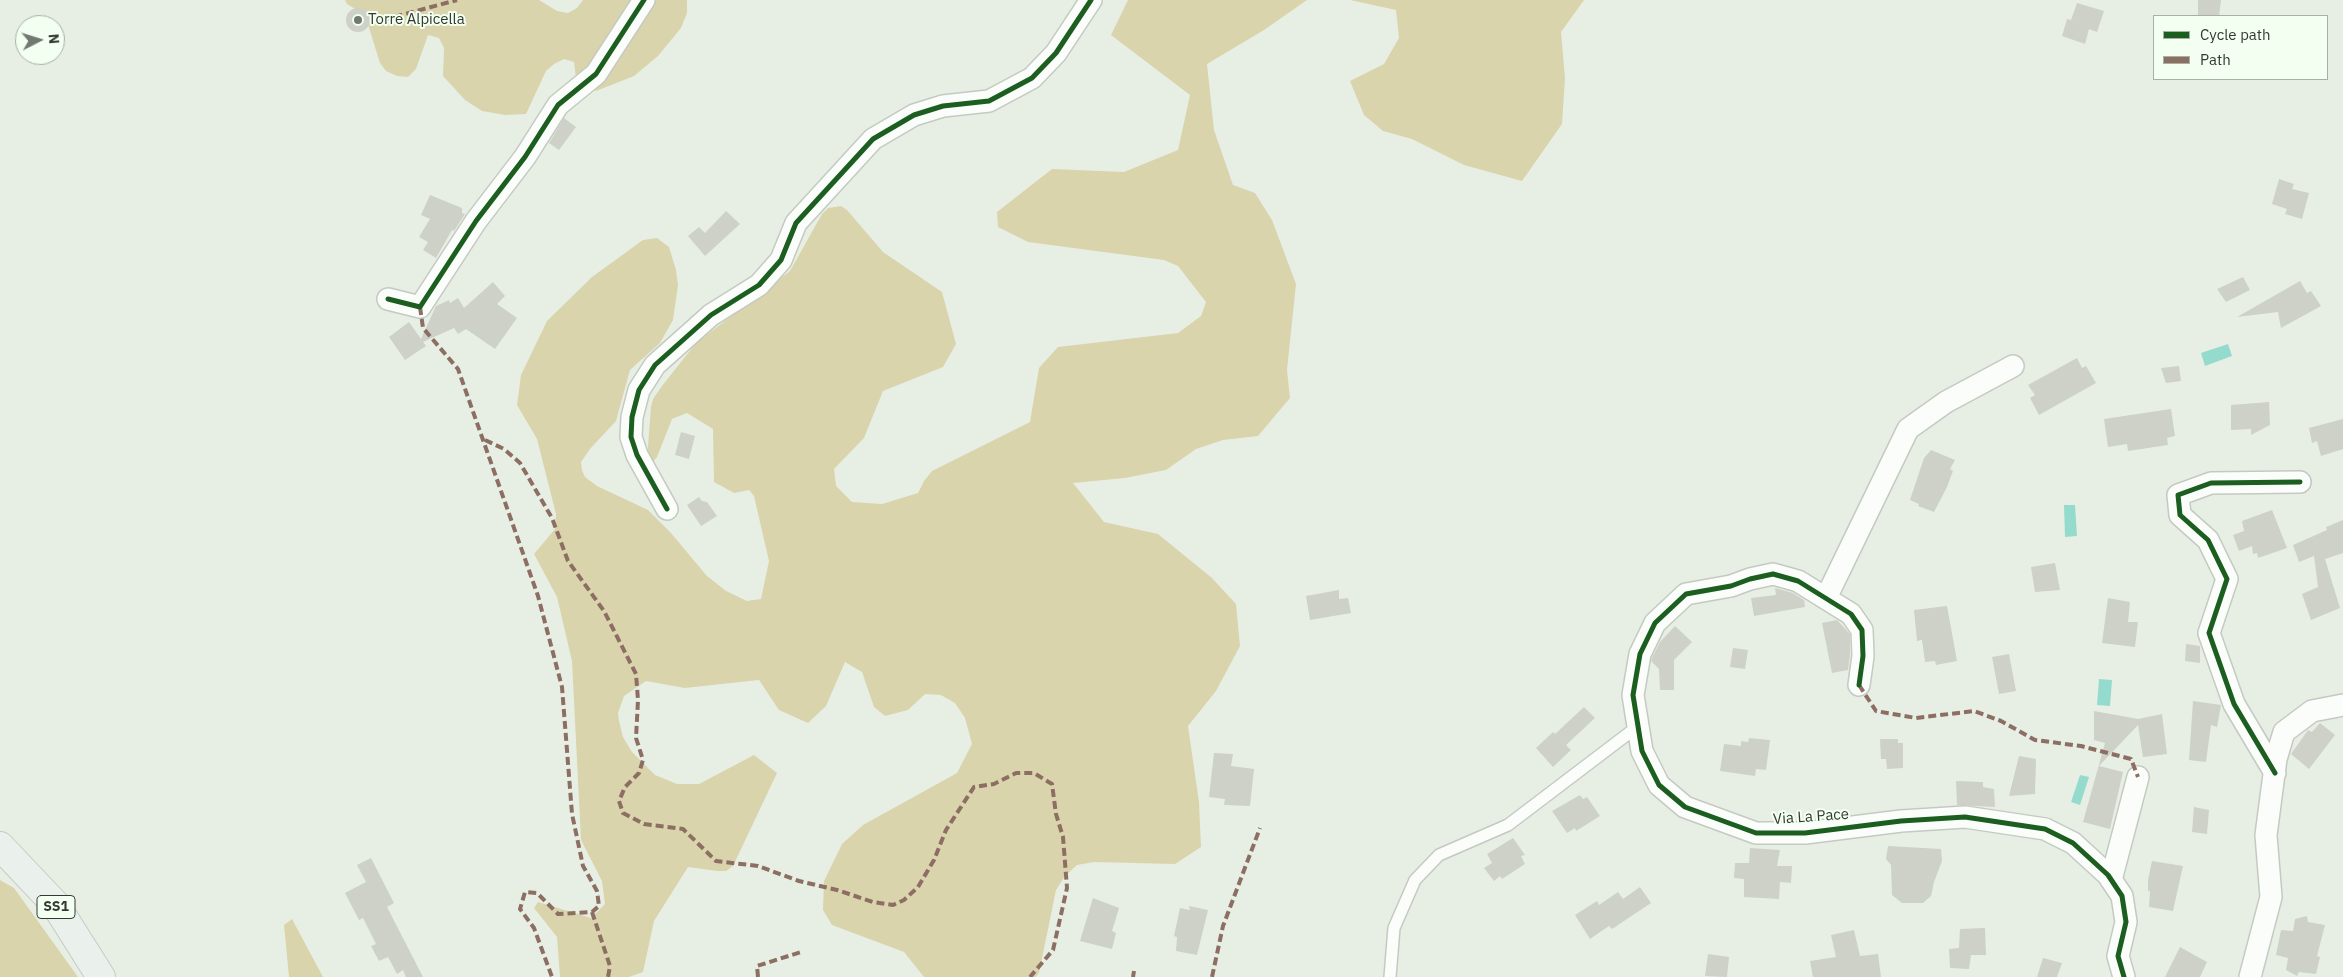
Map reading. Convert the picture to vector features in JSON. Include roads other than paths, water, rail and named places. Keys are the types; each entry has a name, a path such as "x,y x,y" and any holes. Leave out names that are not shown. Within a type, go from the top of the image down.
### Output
{"main road":[{"name":"SS1","path":"0,846 55,904 101,977"}],"street":[{"path":"388,299 420,307 476,221 525,157 558,105 596,74 644,0"},
{"path":"667,509 637,455 631,437 632,416 639,390 655,365 711,315 759,285 781,260 796,223 873,139 914,115 943,106 989,101 1032,78 1056,53 1092,0"},
{"path":"1826,598 1908,429 1946,402 2013,366"},
{"path":"2274,774 2234,704 2209,632 2227,579 2208,540 2180,515 2178,495 2211,483 2300,482"},
{"name":"Via La Pace","path":"1859,686 1863,656 1862,630 1851,614 1798,581 1772,574 1731,586 1686,594 1655,623 1640,654 1633,695 1642,751 1659,785 1685,807 1756,833 1805,834 1901,821 1966,817 2045,829 2073,844 2111,880 2122,896 2126,922 2118,956 2124,977"},
{"path":"2250,977 2271,897 2266,835 2274,774 2284,732 2312,711 2343,705"},
{"path":"2111,880 2138,777"}],"lane":[{"path":"1390,977 1394,928 1415,880 1439,855 1508,824 1637,727"}],"water":[{"path":"2228,344 2232,356 2205,366 2201,353"},
{"path":"2064,505 2075,505 2077,536 2065,537"},
{"path":"2099,679 2112,680 2110,706 2097,705"},
{"path":"2080,775 2089,777 2080,805 2071,802"}],"place":[{"name":"Torre Alpicella","path":"358,20"}]}
